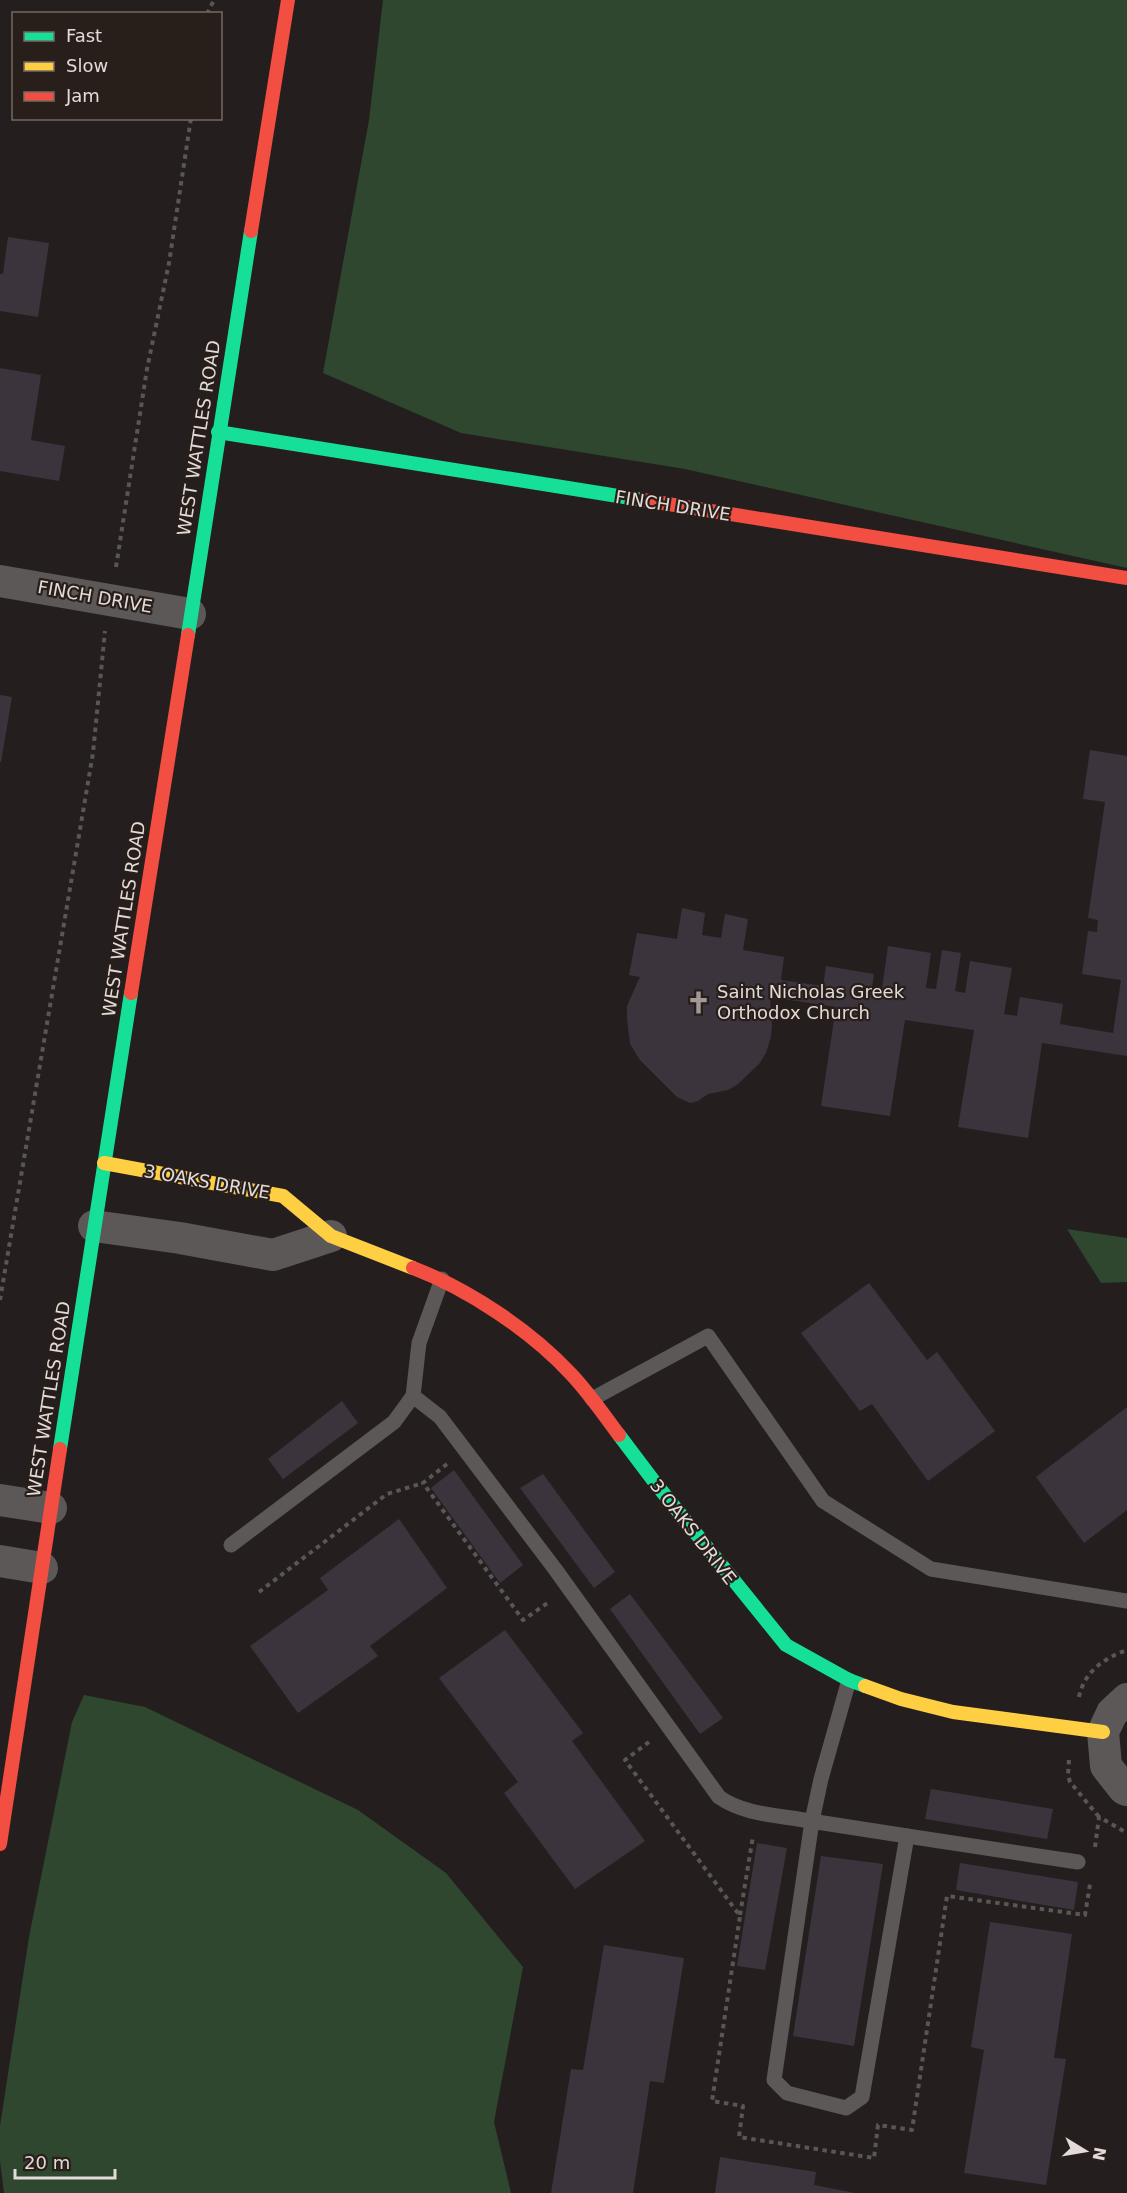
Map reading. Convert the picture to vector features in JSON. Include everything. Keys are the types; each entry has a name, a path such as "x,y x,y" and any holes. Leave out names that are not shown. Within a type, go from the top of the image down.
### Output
{"street":[{"name":"WEST WATTLES ROAD","path":"0,1844 218,432 288,0"},
{"name":"FINCH DRIVE","path":"218,432 1127,578"},
{"name":"FINCH DRIVE","path":"0,581 190,614"},
{"name":"3 OAKS DRIVE","path":"104,1163 283,1196 331,1236 442,1279 504,1318 544,1349 571,1374 663,1493 786,1645 849,1680 901,1699 953,1712 1103,1732"},
{"path":"94,1226 180,1238 273,1255 331,1236"},
{"path":"0,1500 51,1508"},
{"path":"0,1561 42,1568"},
{"path":"1127,1699 1112,1713 1103,1732 1106,1766 1127,1790"}],"lane":[{"path":"231,1545 394,1422 413,1396 419,1343 442,1279"},
{"path":"592,1399 708,1336 822,1502 931,1569 1127,1601"},
{"path":"413,1396 440,1417 555,1569 719,1797 735,1807 757,1812 1078,1862"},
{"path":"849,1680 821,1779 812,1821 774,2080 787,2093 846,2108 862,2097 907,1836"}],"path":[{"path":"114,575 147,369 169,263 191,120"},
{"path":"0,1300 93,753 106,627"},
{"path":"259,1592 387,1494 423,1483 451,1461"},
{"path":"423,1483 523,1620 551,1601"},
{"path":"1078,1699 1087,1674 1109,1658 1127,1650"},
{"path":"653,1739 625,1760 740,1916"},
{"path":"757,1812 712,2101 743,2106 739,2137 874,2158 878,2126 912,2130 947,1896 1085,1915 1091,1874"},
{"path":"1094,1852 1099,1817 1127,1833"}],"green space":[{"path":"383,0 1127,0 1127,568 685,469 461,433 323,373 369,120"},
{"path":"1067,1229 1127,1238 1127,1282 1101,1283"},
{"path":"84,1695 145,1707 358,1810 446,1873 523,1967 494,2122 511,2193 4,2193 0,2161 0,2126 29,1937 72,1722"}],"building":[{"path":"8,237 49,243 38,317 0,311 0,274 3,274"},
{"path":"0,368 41,375 31,440 65,446 59,481 0,471"},
{"path":"0,695 12,697 1,762 0,762"},
{"path":"1090,750 1127,756 1127,1056 1042,1043 1028,1138 958,1127 974,1030 905,1020 890,1116 821,1106 836,1007 770,997 771,1037 766,1053 759,1064 738,1084 728,1090 708,1094 698,1101 690,1103 677,1097 640,1060 630,1044 627,1018 627,1006 640,977 629,975 637,933 677,939 682,908 705,913 702,935 721,938 725,914 748,919 743,950 784,957 781,980 823,986 826,966 874,974 871,994 881,996 888,946 931,953 926,988 936,989 942,950 961,953 955,991 965,993 970,961 1012,968 1004,1014 1017,1016 1020,997 1063,1004 1060,1024 1113,1033 1121,980 1082,974 1088,931 1097,932 1098,920 1088,918 1105,802 1083,799"},
{"path":"869,1283 927,1360 937,1352 995,1431 928,1481 872,1404 860,1411 801,1333"},
{"path":"342,1401 358,1423 283,1479 268,1459"},
{"path":"1127,1407 1127,1510 1084,1543 1036,1477"},
{"path":"454,1470 523,1565 500,1583 431,1488"},
{"path":"543,1474 615,1572 594,1588 520,1488"},
{"path":"399,1519 447,1588 370,1646 378,1656 298,1713 250,1646 328,1590 320,1578"},
{"path":"630,1594 723,1718 700,1734 610,1609"},
{"path":"505,1630 583,1733 572,1741 645,1841 575,1889 504,1793 518,1782 439,1678"},
{"path":"931,1789 1053,1809 1047,1839 925,1819"},
{"path":"757,1843 787,1848 765,1970 737,1966"},
{"path":"821,1856 883,1864 854,2046 793,2036"},
{"path":"960,1863 1078,1882 1074,1910 956,1890"},
{"path":"990,1922 1072,1934 1054,2058 1066,2059 1046,2185 964,2173 984,2050 971,2047"},
{"path":"604,1945 684,1958 664,2083 650,2081 633,2193 551,2193 571,2069 583,2070"},
{"path":"720,2157 816,2172 814,2185 855,2193 715,2193"}],"traffic: fast":[{"path":"188,635 251,231"},
{"path":"218,432 643,500"},
{"path":"60,1449 131,993"},
{"path":"619,1435 786,1645 849,1680 865,1686"}],"traffic: slow":[{"path":"104,1163 283,1196 331,1236 413,1268"},
{"path":"865,1686 901,1699 953,1712 1103,1732"}],"traffic: jam":[{"path":"251,231 288,0"},
{"path":"643,500 1127,578"},
{"path":"131,993 188,635"},
{"path":"413,1268 476,1299 537,1342 578,1381 619,1435"},
{"path":"0,1844 60,1449"}],"place":[{"name":"Saint Nicholas Greek Orthodox Church","path":"699,1002"}]}
